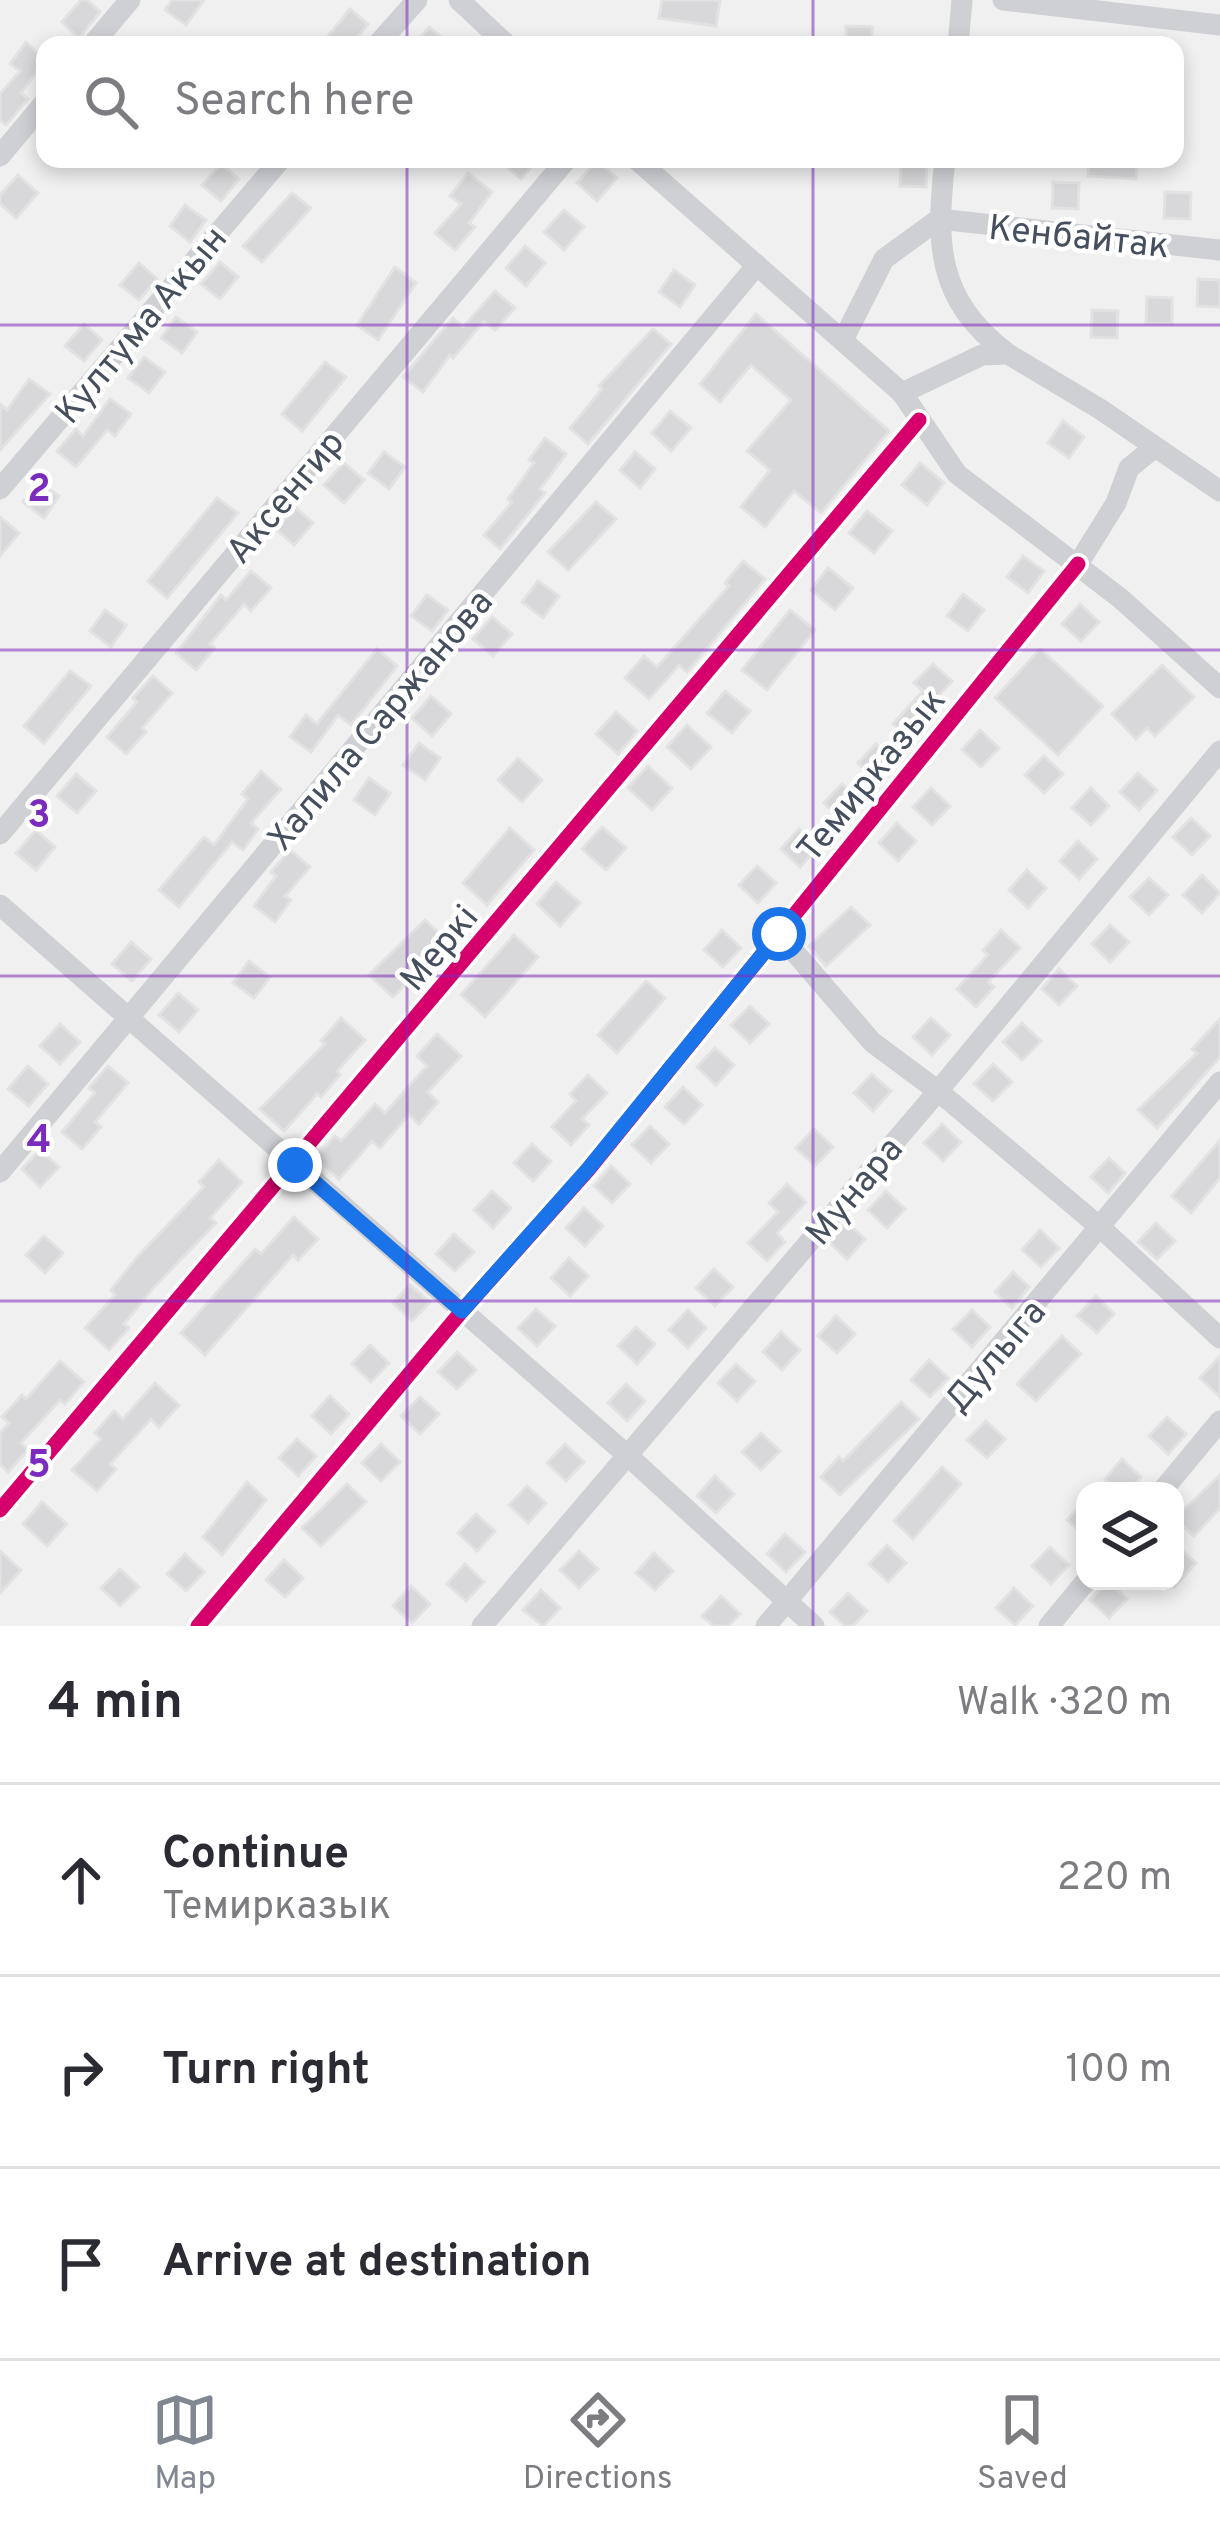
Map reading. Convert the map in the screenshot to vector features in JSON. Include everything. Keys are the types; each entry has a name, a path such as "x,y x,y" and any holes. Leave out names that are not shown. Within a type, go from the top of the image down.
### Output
{"street":[{"path":"100,36 130,0"},
{"path":"385,36 417,0"},
{"path":"459,0 497,36"},
{"path":"959,36 962,0"},
{"path":"1004,0 1220,25"},
{"path":"0,157 36,113"},
{"name":"Култума Акын","path":"0,489 272,168"},
{"name":"Аксенгир","path":"0,834 559,168"},
{"path":"646,168 902,393 957,474 1078,564 1220,688"},
{"path":"944,168 941,256 951,287 982,334 1220,491"},
{"path":"843,340 884,259 939,219"},
{"name":"Кенбайтак","path":"939,219 1220,250"},
{"name":"Халила Саржанова","path":"0,1172 757,265"},
{"path":"902,393 982,355 1008,354"},
{"name":"Меркі","path":"0,1510 919,420"},
{"name":"Темирказык","path":"198,1626 462,1311 588,1169 779,934 1078,564 1116,503 1129,468 1155,447"},
{"name":"Мунара","path":"482,1626 1220,751"},
{"path":"0,905 627,1455 814,1626"},
{"path":"779,934 872,1042 938,1090 1101,1228 1220,1338"},
{"name":"Дулыга","path":"766,1626 1220,1082"},
{"path":"1169,1482 1220,1421"},
{"path":"1048,1626 1078,1590"}],"building":[{"path":"81,0 100,12 81,36 62,22"},
{"path":"172,0 204,0 186,25 165,10"},
{"path":"662,0 720,0 716,26 659,18"},
{"path":"350,9 368,24 358,36 328,36"},
{"path":"846,26 872,27 872,36 846,36"},
{"path":"26,42 36,51 36,72 21,93 28,99 6,125 0,120 0,94 20,71 10,64"},
{"path":"217,168 226,168 239,179 221,201 202,185"},
{"path":"508,168 530,168 521,179"},
{"path":"591,168 605,168 617,178 597,201 577,183"},
{"path":"901,168 927,168 926,187 900,186"},
{"path":"1088,168 1137,168 1136,179 1088,176"},
{"path":"468,173 492,192 469,223 475,227 455,250 435,233 461,204 450,196"},
{"path":"18,175 38,193 16,218 0,204 0,195"},
{"path":"1053,182 1079,183 1078,209 1052,208"},
{"path":"1165,192 1191,193 1190,219 1164,218"},
{"path":"292,193 311,208 262,262 243,246"},
{"path":"185,205 206,220 190,242 170,226"},
{"path":"564,210 584,227 564,250 544,232"},
{"path":"525,246 545,263 526,286 506,268"},
{"path":"220,262 238,277 220,299 201,284"},
{"path":"139,263 157,279 139,300 120,285"},
{"path":"395,267 416,283 378,340 357,325"},
{"path":"674,270 695,285 680,307 659,292"},
{"path":"1198,279 1220,280 1220,307 1197,306"},
{"path":"495,291 515,308 495,330 484,321 453,358 450,355 423,392 403,377 453,318 463,327"},
{"path":"1147,297 1172,298 1172,324 1146,323"},
{"path":"1092,310 1118,311 1117,338 1091,337"},
{"path":"756,314 889,431 821,513 794,491 765,527 741,507 770,470 747,451 791,400 751,365 720,402 700,384"},
{"path":"176,317 197,332 182,353 161,338"},
{"path":"84,324 102,340 84,361 65,346"},
{"path":"653,329 671,344 588,444 570,428 602,389 599,386"},
{"path":"144,357 165,372 149,393 128,378"},
{"path":"325,362 346,377 302,431 282,414"},
{"path":"29,379 50,394 0,450 0,404 7,410"},
{"path":"110,399 131,414 115,436 107,430 76,467 57,451 76,429 83,436"},
{"path":"670,411 691,428 671,451 652,433"},
{"path":"1063,421 1084,437 1069,458 1048,443"},
{"path":"545,438 566,454 540,489 545,493 500,549 484,535 512,502 508,499"},
{"path":"384,452 405,467 389,489 368,473"},
{"path":"635,452 655,469 640,488 620,470"},
{"path":"344,463 364,480 344,503 324,485"},
{"path":"920,463 944,483 927,505 902,485"},
{"path":"38,481 59,496 44,518 23,502"},
{"path":"217,498 238,513 167,598 148,581"},
{"path":"596,502 616,519 568,570 548,552"},
{"path":"295,507 313,523 294,545 276,529"},
{"path":"867,511 892,531 874,553 849,533"},
{"path":"0,517 19,533 0,556"},
{"path":"1023,556 1044,571 1028,593 1007,577"},
{"path":"743,561 765,579 687,672 679,665 649,699 625,678 644,656 657,667 729,586 725,583"},
{"path":"828,568 853,588 835,610 811,590"},
{"path":"251,571 271,588 251,611 244,604 210,644 215,648 196,670 176,653 221,595 226,600"},
{"path":"538,581 559,596 543,618 522,602"},
{"path":"963,594 984,610 968,631 947,616"},
{"path":"427,595 448,610 432,631 411,616"},
{"path":"1080,604 1099,622 1081,641 1062,624"},
{"path":"105,610 126,625 111,647 90,631"},
{"path":"790,610 815,630 767,690 742,670"},
{"path":"492,617 512,634 493,656 473,639"},
{"path":"377,649 397,666 351,725 338,715 311,752 290,737 306,715 317,724"},
{"path":"1040,649 1103,706 1058,755 995,698"},
{"path":"933,664 952,681 921,714 930,722 912,741 893,724 923,691 914,683"},
{"path":"1162,665 1194,697 1155,736 1147,728 1136,739 1112,714"},
{"path":"70,671 91,686 44,743 24,726"},
{"path":"153,676 172,693 126,754 107,737"},
{"path":"725,691 750,711 732,733 707,713"},
{"path":"431,696 451,714 432,736 412,718"},
{"path":"616,712 637,731 618,754 596,734"},
{"path":"687,725 711,747 691,769 667,747"},
{"path":"980,730 999,748 981,767 962,750"},
{"path":"419,743 440,758 425,780 403,765"},
{"path":"876,744 895,762 877,781 858,763"},
{"path":"1044,756 1063,774 1044,793 1025,775"},
{"path":"518,758 542,780 522,802 498,780"},
{"path":"648,766 672,788 652,810 628,788"},
{"path":"261,771 281,789 251,823 258,829 243,850 232,842 179,907 159,890 204,837 214,845 248,799 242,794"},
{"path":"1138,773 1157,790 1139,810 1120,792"},
{"path":"76,774 96,791 77,813 57,796"},
{"path":"369,778 390,793 375,815 354,800"},
{"path":"842,784 861,801 843,821 824,803"},
{"path":"931,788 950,806 932,825 913,807"},
{"path":"1091,788 1109,806 1091,825 1072,808"},
{"path":"1191,818 1210,836 1192,855 1173,837"},
{"path":"897,823 916,841 898,861 879,843"},
{"path":"602,827 626,848 606,870 582,849"},
{"path":"510,828 534,850 487,905 463,883"},
{"path":"799,829 818,847 800,867 781,849"},
{"path":"36,830 55,847 36,870 16,853"},
{"path":"1078,841 1097,859 1079,879 1060,861"},
{"path":"290,850 310,867 285,896 291,900 275,922 254,906 276,876 271,872"},
{"path":"757,866 776,883 758,903 739,885"},
{"path":"1027,870 1046,888 1028,908 1009,890"},
{"path":"1202,875 1220,893 1202,913 1183,895"},
{"path":"1149,878 1168,895 1149,915 1130,897"},
{"path":"556,882 580,903 560,926 537,904"},
{"path":"851,907 870,925 826,966 809,946"},
{"path":"425,920 448,942 393,997 369,975"},
{"path":"1110,925 1129,942 1110,962 1092,944"},
{"path":"722,930 741,948 723,967 704,950"},
{"path":"1001,930 1020,948 988,982 994,987 976,1007 957,989 988,955 983,950"},
{"path":"514,935 538,957 485,1017 461,995"},
{"path":"131,942 151,959 132,981 112,964"},
{"path":"249,961 270,977 254,998 233,983"},
{"path":"1059,969 1077,986 1059,1005 1042,989"},
{"path":"646,981 665,998 617,1053 598,1035"},
{"path":"178,993 198,1010 179,1032 159,1015"},
{"path":"750,1006 769,1024 750,1043 731,1025"},
{"path":"341,1018 365,1040 321,1097 317,1094 284,1131 260,1109 325,1044 321,1041"},
{"path":"931,1018 950,1035 932,1055 913,1037"},
{"path":"1220,1019 1220,1057 1157,1128 1138,1110 1197,1053 1192,1049"},
{"path":"1022,1023 1041,1041 1022,1060 1003,1042"},
{"path":"60,1024 80,1042 60,1064 40,1046"},
{"path":"437,1034 461,1056 428,1092 438,1102 419,1124 409,1115 380,1148 372,1141 339,1179 316,1158 335,1136 341,1141 375,1104 385,1113 427,1066 417,1056"},
{"path":"715,1048 734,1065 716,1085 697,1067"},
{"path":"993,1064 1012,1082 993,1101 974,1084"},
{"path":"28,1066 48,1084 29,1106 8,1089"},
{"path":"108,1066 128,1083 95,1122 101,1127 82,1149 62,1132 95,1093 89,1088"},
{"path":"872,1074 891,1091 873,1111 854,1093"},
{"path":"588,1075 607,1093 582,1119 589,1125 571,1145 552,1127 576,1101 570,1094"},
{"path":"683,1087 702,1105 684,1124 665,1107"},
{"path":"942,1124 961,1142 943,1161 924,1143"},
{"path":"650,1126 669,1144 651,1163 632,1145"},
{"path":"814,1129 833,1147 815,1166 796,1148"},
{"path":"1220,1140 1220,1178 1191,1213 1172,1196"},
{"path":"532,1144 551,1161 533,1181 514,1163"},
{"path":"40,1150 59,1167 40,1187 22,1169"},
{"path":"1109,1158 1125,1173 1108,1193 1091,1177"},
{"path":"219,1160 242,1182 210,1218 216,1223 153,1288 109,1350 85,1328 115,1295 111,1290 138,1256 204,1187 199,1182"},
{"path":"611,1166 630,1184 612,1203 594,1186"},
{"path":"787,1184 806,1202 777,1233 785,1242 767,1261 748,1243 778,1212 769,1203"},
{"path":"492,1191 511,1208 493,1228 474,1210"},
{"path":"886,1191 905,1209 887,1228 868,1210"},
{"path":"584,1208 603,1226 585,1246 566,1228"},
{"path":"294,1217 318,1239 298,1260 293,1255 205,1355 181,1333 255,1249 261,1254"},
{"path":"846,1222 865,1239 847,1259 829,1242"},
{"path":"1156,1223 1175,1241 1157,1259 1138,1242"},
{"path":"1040,1230 1059,1248 1041,1267 1022,1250"},
{"path":"454,1234 474,1252 455,1271 436,1254"},
{"path":"44,1236 63,1253 45,1273 26,1255"},
{"path":"569,1258 588,1276 570,1296 551,1278"},
{"path":"714,1269 733,1287 715,1306 696,1288"},
{"path":"1013,1272 1029,1287 1012,1308 995,1292"},
{"path":"410,1285 430,1302 412,1321 393,1303"},
{"path":"1096,1296 1114,1314 1097,1333 1077,1316"},
{"path":"536,1309 555,1326 537,1346 518,1328"},
{"path":"688,1310 706,1328 688,1348 669,1330"},
{"path":"972,1310 990,1327 972,1347 953,1329"},
{"path":"836,1316 855,1334 837,1353 818,1336"},
{"path":"636,1327 655,1344 637,1364 618,1346"},
{"path":"781,1332 800,1350 782,1370 763,1352"},
{"path":"1062,1336 1081,1354 1036,1401 1017,1384"},
{"path":"370,1345 389,1363 371,1382 352,1364"},
{"path":"457,1352 476,1370 457,1389 438,1372"},
{"path":"1220,1356 1220,1397 1200,1378"},
{"path":"929,1360 948,1378 930,1397 911,1380"},
{"path":"60,1361 84,1382 65,1404 60,1400 21,1443 28,1450 8,1472 0,1464 0,1433 9,1423 2,1417 22,1395 26,1399"},
{"path":"736,1364 755,1381 737,1401 718,1383"},
{"path":"155,1383 179,1405 159,1427 151,1419 110,1464 116,1469 97,1491 72,1470 101,1439 95,1433 114,1411 123,1419"},
{"path":"626,1384 645,1401 627,1421 608,1403"},
{"path":"330,1396 349,1414 331,1434 312,1416"},
{"path":"420,1397 439,1414 420,1434 401,1416"},
{"path":"901,1402 919,1419 840,1495 821,1477"},
{"path":"1167,1417 1186,1434 1168,1454 1149,1436"},
{"path":"986,1421 1005,1439 987,1458 967,1440"},
{"path":"761,1433 780,1451 761,1470 742,1452"},
{"path":"297,1439 316,1456 298,1476 279,1458"},
{"path":"381,1444 400,1462 381,1481 362,1463"},
{"path":"565,1444 584,1462 566,1481 547,1463"},
{"path":"1122,1459 1141,1477 1136,1482 1105,1479"},
{"path":"942,1467 961,1484 913,1539 894,1521"},
{"path":"1220,1475 1220,1508 1194,1536 1184,1527 1184,1509"},
{"path":"715,1476 734,1494 716,1513 697,1496"},
{"path":"247,1482 266,1500 222,1555 203,1537"},
{"path":"347,1484 366,1502 321,1546 302,1528"},
{"path":"527,1486 546,1503 528,1523 509,1505"},
{"path":"42,1502 67,1524 47,1546 23,1524"},
{"path":"476,1514 495,1531 477,1551 458,1533"},
{"path":"785,1534 805,1552 786,1572 767,1554"},
{"path":"887,1545 906,1563 888,1582 869,1564"},
{"path":"1050,1547 1069,1565 1051,1584 1032,1566"},
{"path":"0,1551 21,1570 0,1593"},
{"path":"579,1551 598,1569 579,1588 560,1570"},
{"path":"1184,1552 1196,1563 1184,1576"},
{"path":"654,1553 673,1571 655,1590 636,1573"},
{"path":"185,1554 204,1572 186,1591 167,1574"},
{"path":"284,1560 303,1578 285,1597 266,1580"},
{"path":"465,1564 484,1582 466,1601 447,1584"},
{"path":"120,1569 139,1587 120,1606 101,1588"},
{"path":"411,1586 430,1604 412,1623 393,1606"},
{"path":"1014,1588 1033,1606 1015,1625 996,1608"},
{"path":"541,1590 560,1608 543,1626 523,1610"},
{"path":"1099,1590 1118,1590 1127,1599 1109,1618 1090,1600"},
{"path":"848,1593 867,1611 853,1626 845,1626 830,1612"},
{"path":"721,1596 740,1614 728,1626 714,1626 702,1616"}],"cycle path":[{"path":"0,1510 919,420"},
{"path":"198,1626 462,1311 588,1170 1078,564"}],"route":[{"path":"295,1165 462,1311 588,1169 779,934"}]}
